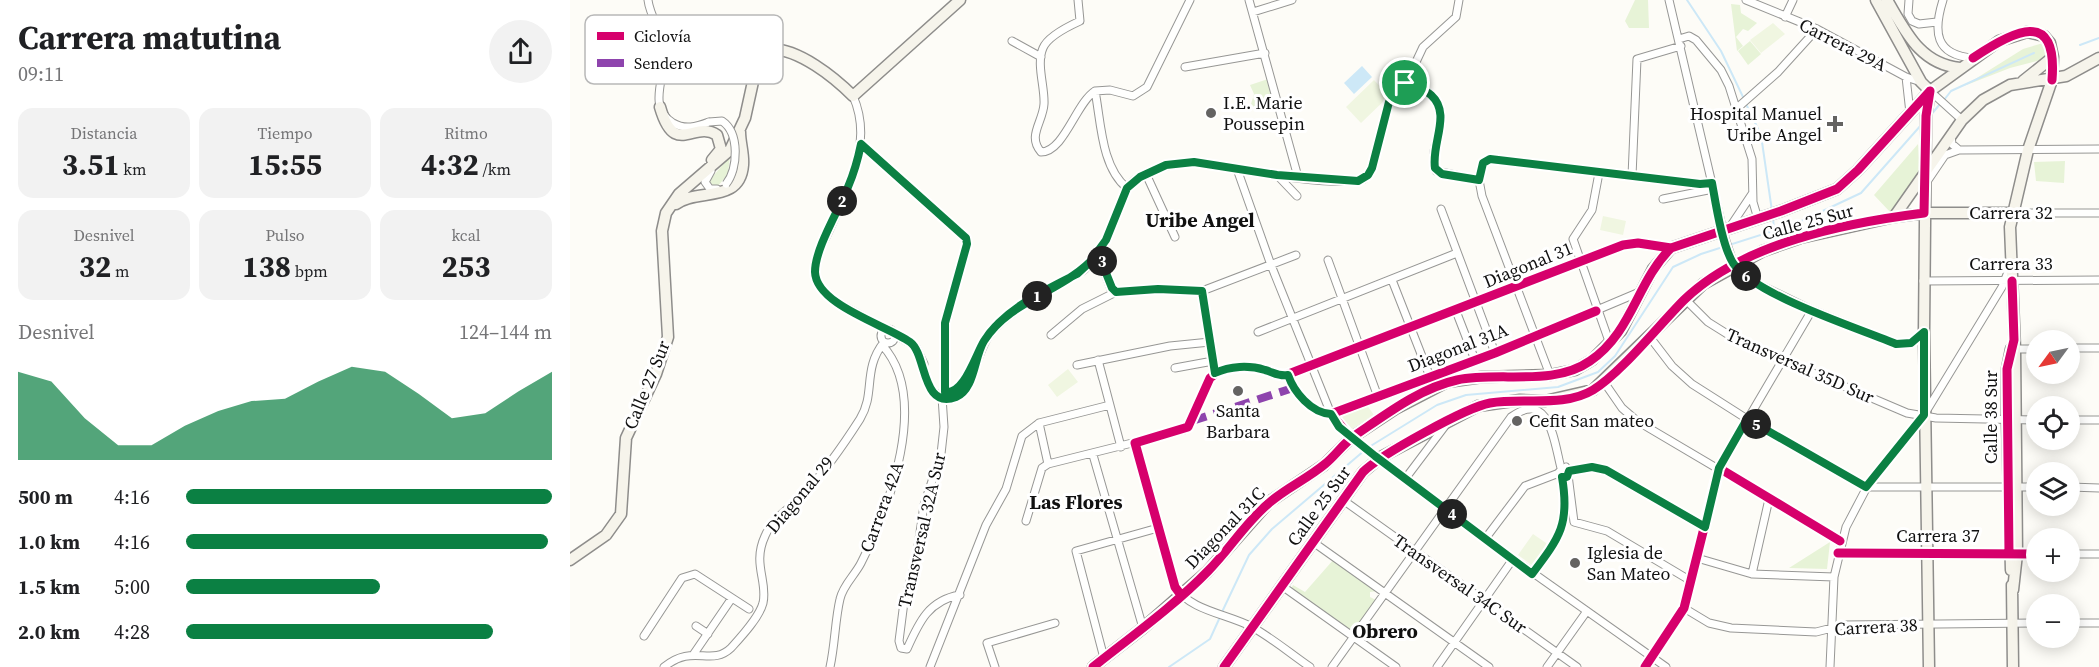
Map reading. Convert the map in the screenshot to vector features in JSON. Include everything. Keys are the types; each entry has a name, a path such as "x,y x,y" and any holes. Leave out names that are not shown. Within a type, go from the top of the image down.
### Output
{"main road":[{"path":"783,49 800,57 853,96 960,0"},
{"path":"1876,0 1921,82 1930,91 1926,116 1923,281 1929,667"},
{"path":"1887,0 1925,55 1939,64 1960,68"},
{"name":"Diagonal 31","path":"1671,248 1819,197 1845,183 1930,91 1973,58 2008,36 2027,32 2044,36 2050,43 2053,68"},
{"path":"2042,106 2070,74 2099,58"},
{"path":"2053,68 2070,74"},
{"path":"1894,217 1925,180 1960,118 1992,93 2053,68"},
{"path":"2020,83 2053,68"},
{"name":"Calle 38 Sur","path":"2013,667 2011,420 2007,369 2014,345 2008,281 2011,264 2009,240 2028,150 2053,68"},
{"path":"664,218 682,200 707,188 724,156 740,134 752,84"},
{"path":"660,107 666,125 674,133 688,135 708,131 717,135 721,144 719,153 679,194 664,218"},
{"path":"679,194 707,188 728,191 740,176 743,165 740,134"},
{"name":"Carrera 32","path":"1924,213 2013,213"},
{"name":"Calle 25 Sur","path":"1224,667 1374,455 1478,406 1566,398 1584,394 1604,382 1685,299 1732,261 1781,244 1894,217 1924,213"},
{"name":"Calle 27 Sur","path":"570,560 606,535 618,521 622,505 626,438 663,358 669,328 662,231 664,218"},
{"name":"Diagonal 31C","path":"1093,667 1143,628 1207,572 1269,502 1324,465 1432,382 1482,376 1550,375 1575,370 1610,344 1628,321 1653,269 1671,248"},
{"path":"649,387 657,396"}],"street":[{"path":"648,0 653,15"},
{"path":"1078,0 1080,21 1050,39 1041,57 1044,105 1035,135 1035,147 1041,152 1053,149 1085,101 1095,91 1110,90 1133,96 1147,87 1190,0"},
{"path":"1249,0 1298,177"},
{"path":"1253,12 1292,0"},
{"path":"853,96 861,120 861,144 852,177 819,253 815,271 816,280 825,294 876,325 887,337 905,339 916,346 929,387 953,398 963,392 981,349 992,331 1009,315 1032,299 1077,274 1098,253 1114,224 1127,188 1146,174 1177,163 1194,162 1277,175 1350,182 1364,179 1372,168 1389,102 1405,83 1423,48 1456,17 1459,0"},
{"path":"1669,0 1712,186 1726,230 1726,243 1732,261 1754,282 1812,310 1901,345 1911,343 1924,332"},
{"name":"Carrera 29A","path":"1746,0 1817,29 1906,77 1921,82"},
{"path":"1785,17 1793,0"},
{"path":"1909,0 1908,14 1912,21 1919,24 1937,22"},
{"path":"1943,0 1937,22 1937,33 1945,48 1959,56 1973,58"},
{"path":"1736,109 1778,72 1817,29"},
{"path":"1632,176 1637,59 1692,37 1721,70 1752,159 1753,192 1762,218"},
{"path":"1012,41 1041,57"},
{"path":"1185,67 1265,53"},
{"name":"Carrera 29A","path":"1906,77 1910,114"},
{"path":"1405,83 1432,96 1441,113 1441,127 1433,154 1436,171 1479,180"},
{"path":"660,84 660,107 669,120 681,127 695,127 709,122 722,121 732,132 735,161 733,173 726,184 713,190 707,188"},
{"path":"1095,91 1110,165 1120,182 1127,188"},
{"path":"1930,91 1960,118"},
{"path":"1951,136 1952,144 1959,150"},
{"path":"861,144 966,238 965,254 945,323 943,395"},
{"path":"1925,180 1945,155 1959,150 2099,149"},
{"path":"1550,375 1482,196 1479,180 1483,163 1490,159 1632,176 1700,187"},
{"path":"1237,169 1271,265 1331,414 1355,441 1404,479 1532,574 1666,667"},
{"path":"1599,172 1592,210 1573,239 1579,263 1610,344"},
{"path":"1146,174 1175,237"},
{"path":"1277,175 1297,196"},
{"path":"707,188 726,184"},
{"path":"1663,199 1700,187 1712,186"},
{"path":"1726,230 1745,208 1753,192"},
{"path":"1441,209 1495,353"},
{"name":"Carrera 32","path":"2013,213 2099,213"},
{"name":"Diagonal 31","path":"1288,375 1630,243 1671,248"},
{"path":"1098,253 1112,288 1116,292"},
{"path":"1258,332 1457,253"},
{"path":"1052,335 1082,309 1116,292 1158,289 1202,291 1296,255"},
{"path":"1328,260 1378,397"},
{"path":"1392,280 1432,382"},
{"name":"Carrera 33","path":"1923,281 2099,280"},
{"path":"1830,667 1834,577 1840,541 1866,487 1924,415 2008,281"},
{"name":"Diagonal 31A","path":"1331,414 1378,397 1432,382 1475,360 1643,290"},
{"path":"1202,291 1215,373"},
{"name":"Transversal 35D Sur","path":"1685,299 1722,332 1781,362 1907,413 1936,418 2026,420"},
{"path":"1645,667 1684,608 1719,468 1812,310"},
{"path":"1456,311 1475,360"},
{"path":"1649,336 1681,375 1747,419 1866,487 2026,487"},
{"name":"Diagonal 29","path":"664,667 677,658 693,655 714,658 726,652 760,609 763,594 758,563 765,534 777,517 811,486 858,421 866,404 870,368 887,337"},
{"name":"Carrera 42A","path":"830,667 840,598 862,563 900,463 903,400 887,337"},
{"path":"1077,365 1170,346 1210,342"},
{"path":"2014,345 2026,347"},
{"path":"2080,348 2099,348"},
{"path":"1098,360 1120,447"},
{"path":"1175,368 1214,361"},
{"path":"1026,521 1042,468 1048,464 1093,455 1188,427 1210,378 1215,373 1236,368 1252,368 1283,376 1288,375 1298,394 1320,412 1331,414"},
{"path":"1604,382 1629,415 1840,541"},
{"name":"Transversal 32A Sur","path":"943,395 944,427 941,454 924,505 916,560 904,602 899,641 901,648 907,649 918,625 932,607 946,597 960,595"},
{"path":"930,667 986,525 1006,489 1017,446 1029,428 1039,423 1110,405"},
{"path":"1332,667 1511,417 1531,409 1542,412 1548,420 1564,473 1574,522 1607,531 1691,581"},
{"path":"2080,420 2099,420"},
{"path":"1404,479 1448,422"},
{"path":"1039,423 1048,464"},
{"path":"1135,443 1175,587 1181,595 1253,627 1310,667"},
{"path":"1093,455 1143,628"},
{"path":"1485,539 1525,486 1564,473 1592,467 1606,470 1705,527"},
{"path":"1532,574 1562,531 1566,508 1564,473"},
{"path":"2080,487 2099,488"},
{"path":"1752,574 1769,499"},
{"name":"Transversal 34C Sur","path":"1342,500 1577,667"},
{"path":"1104,658 1076,551 1158,528"},
{"path":"1313,542 1489,667"},
{"name":"Carrera 37","path":"1838,553 2026,554"},
{"path":"2080,554 2099,554"},
{"path":"1697,558 1752,574 1834,577"},
{"path":"1437,667 1513,559"},
{"path":"644,636 682,578 688,574 695,574 749,609"},
{"path":"1281,586 1396,667"},
{"path":"693,655 732,598"},
{"name":"Carrera 38","path":"1684,608 1709,623 1731,628 1816,632 1844,625 2026,623"},
{"path":"1547,667 1587,611"},
{"path":"995,667 987,643 1055,623"},
{"path":"2080,623 2099,623"},
{"path":"696,626 708,634"}],"green space":[{"path":"1635,0 1648,0 1649,28 1629,28 1625,21"},
{"path":"1731,4 1740,5 1741,13 1757,23 1748,31 1743,29 1736,37 1743,46 1737,51"},
{"path":"1773,23 1785,34 1761,53 1750,40"},
{"path":"1750,41 1761,54 1748,65 1738,51"},
{"path":"2043,43 2048,58 2010,68 1964,86 2023,49"},
{"path":"1268,79 1275,107 1255,108 1251,104 1254,94 1250,85"},
{"path":"1374,80 1389,96 1361,123 1346,107"},
{"path":"1918,144 1920,172 1891,213 1874,195"},
{"path":"730,156 728,174 718,186 713,186 709,181"},
{"path":"2065,161 2064,183 2036,181 2034,162"},
{"path":"1603,216 1626,221 1623,235 1600,230"},
{"path":"1068,369 1078,382 1057,397 1048,385"},
{"path":"1366,404 1374,415 1349,431 1342,417"},
{"path":"1533,534 1549,545 1533,566 1518,555"},
{"path":"1830,542 1827,569 1789,568"},
{"path":"1334,559 1378,591 1370,592 1370,597 1378,601 1354,633 1291,589 1293,585 1305,592"}],"water":[{"path":"1362,66 1372,77 1354,94 1344,83"}],"waterway":[{"path":"1687,0 1721,51 1744,99"},
{"path":"2080,45 2099,38"},
{"path":"1944,100 1951,91 2034,53"},
{"path":"1746,104 1761,135 1772,211"},
{"path":"1930,116 1940,104"},
{"path":"1369,447 1437,405 1466,395 1558,387 1598,372 1615,356 1673,267 1701,254 1795,224 1861,193 1922,124"},
{"path":"1773,217 1774,231"},
{"path":"1222,612 1249,555 1272,529 1365,450"},
{"path":"1169,667 1210,639 1220,617"}],"marked path":[{"path":"1192,421 1293,388"}],"cycle path":[{"path":"1973,58 2017,34 2030,32 2040,34 2048,42 2052,57 2052,80"},
{"path":"1181,595 1175,587 1135,443 1188,427 1210,378 1215,374 1242,367 1286,375 1623,245 1638,243 1671,248 1781,211 1837,189 1858,170 1930,91"},
{"path":"1224,667 1363,472 1372,464 1444,422 1479,406 1503,401 1569,399 1593,390 1616,372 1684,300 1708,280 1765,250 1829,230 1924,213 1926,116 1930,91"},
{"path":"1093,667 1195,584 1269,503 1325,464 1354,436 1403,403 1430,389 1457,380 1560,374 1590,361 1616,336 1659,261 1671,248"},
{"path":"2009,554 2007,369 2014,340 2012,281"},
{"path":"1351,438 1331,414 1495,353 1596,311"},
{"path":"1645,667 1684,608 1719,468 1840,541"},
{"path":"1838,553 2026,554"}],"place":[{"name":"I.E. Marie Poussepin","path":"1211,113"},
{"name":"Hospital Manuel Uribe Angel","path":"1835,124"},
{"name":"Santa Barbara","path":"1238,391"},
{"name":"Cefit San mateo","path":"1517,421"},
{"name":"Iglesia de San Mateo","path":"1575,563"}],"district":[{"name":"Uribe Angel","path":"1200,220"},
{"name":"Las Flores","path":"1076,502"},
{"name":"Obrero","path":"1385,631"}],"route":[{"path":"1405,83 1389,102 1372,168 1364,179 1350,182 1277,175 1194,162 1166,165 1140,177 1127,188 1106,240 1084,270 1077,274 1032,299 999,324 992,331 984,342 981,349 973,359 964,382 954,392 945,392 945,323 947,310 960,273 967,244 966,238 962,232 861,144 856,167 819,253 815,271 816,280 825,294 833,300 876,325 893,331 916,346 929,387 942,397 948,398 959,396 966,388 984,342 999,324 1009,315 1032,299 1084,270 1098,253 1112,288 1116,292 1158,289 1202,291 1215,373 1236,368 1252,368 1283,376 1288,375 1298,394 1320,412 1331,414 1339,427 1351,438 1532,574 1562,531 1566,508 1562,477 1567,477 1569,471 1592,467 1606,470 1705,527 1719,468 1747,419 1866,487 1924,415 1924,332 1911,343 1896,344 1812,310 1742,274 1730,257 1712,183 1700,184 1490,159 1483,163 1479,180 1442,174 1436,171 1433,154 1442,118 1437,102 1425,91 1405,83"}]}
